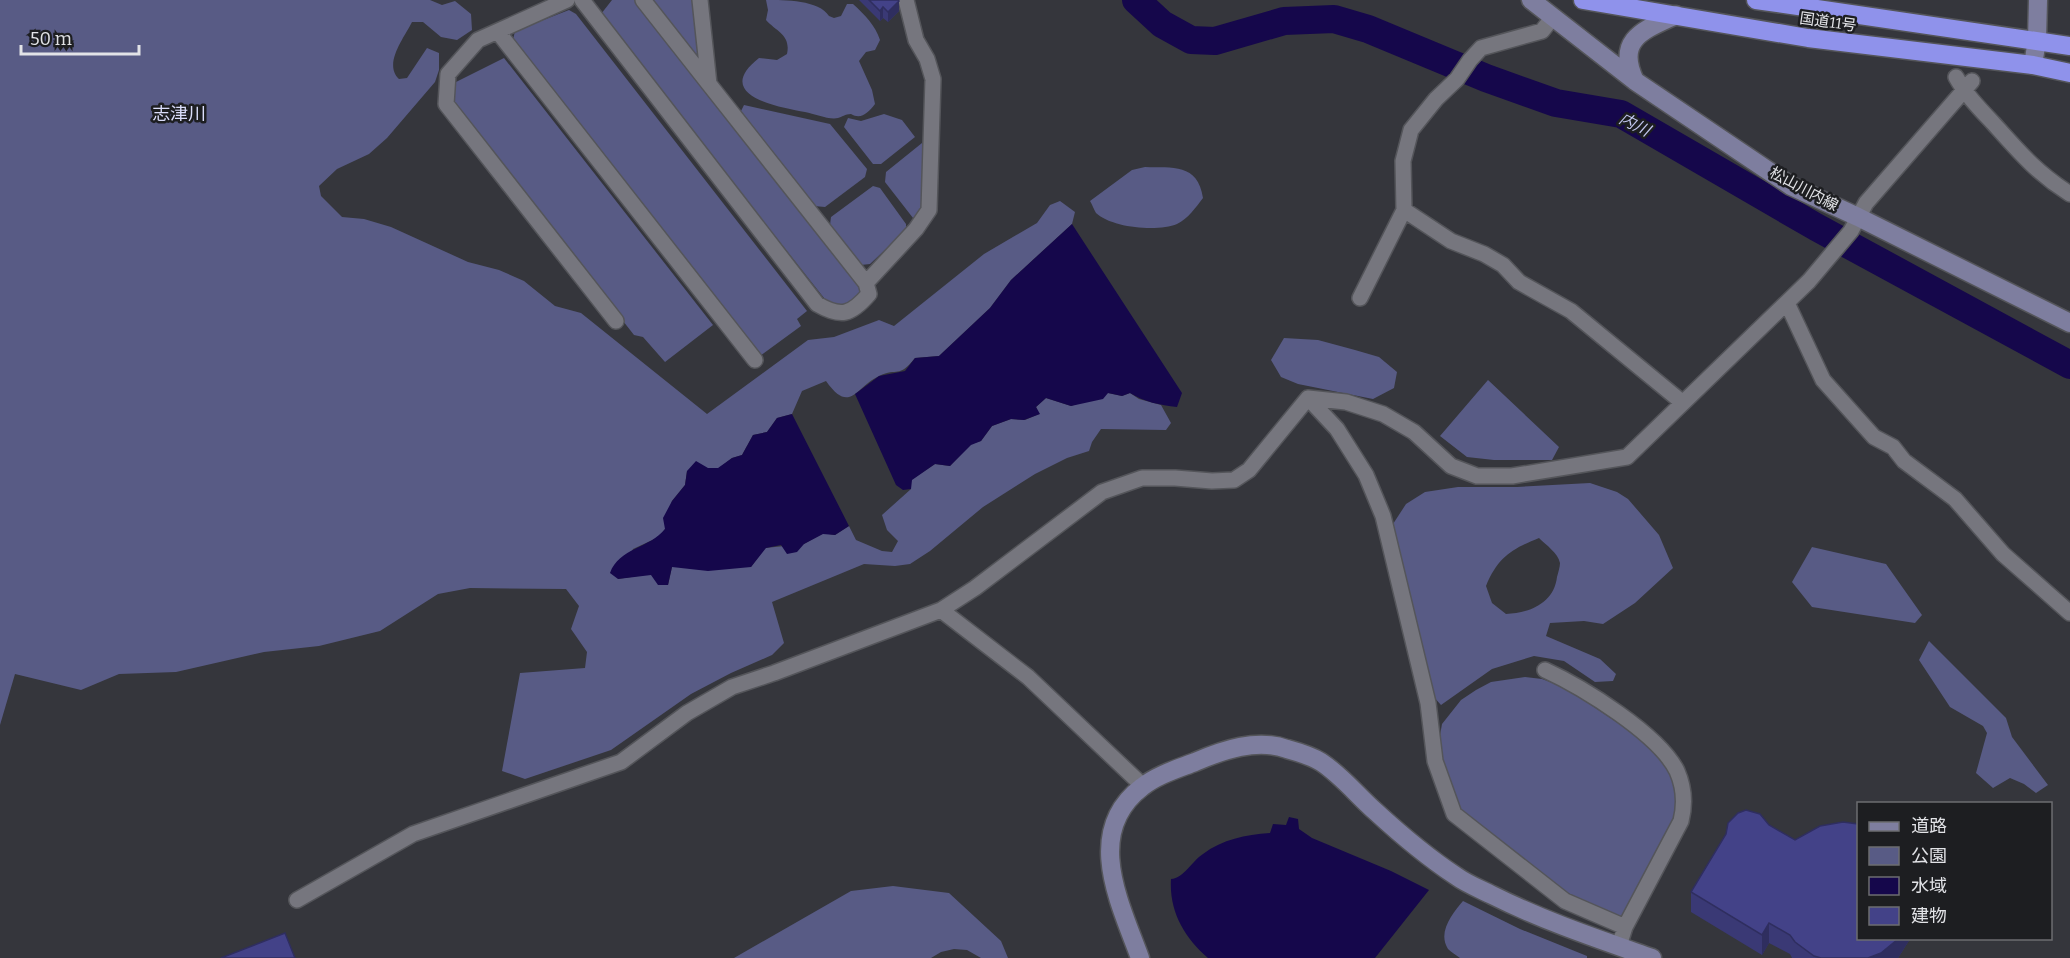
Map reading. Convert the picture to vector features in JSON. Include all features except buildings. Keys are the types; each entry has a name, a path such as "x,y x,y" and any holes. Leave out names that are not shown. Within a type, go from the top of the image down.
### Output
{"highway":[{"name":"国道11号","path":"1583,0 1808,38 2033,65 2070,72"},
{"name":"国道11号","path":"1756,0 1784,2 2070,46"}],"street":[{"path":"567,0 478,40 448,74 446,104 616,321"},
{"path":"582,0 817,304 831,312 844,313 857,308 869,294 866,283 643,0"},
{"path":"700,0 709,84"},
{"path":"866,283 916,229 929,210 933,79 927,59 916,40 906,0"},
{"name":"松山川内線","path":"1531,0 1635,81 1791,186 1855,224 2070,323"},
{"path":"2033,65 2037,40 2038,0"},
{"path":"1635,81 1629,68 1632,41 1640,32 1676,15"},
{"path":"1360,298 1404,210 1402,161 1412,130 1481,48 1542,31 1553,17"},
{"path":"498,32 754,360"},
{"path":"1956,77 1968,86 2026,160 2046,178 2070,194"},
{"path":"1308,398 1346,402 1383,414 1414,432 1451,466 1477,476 1512,476 1627,457 1809,280 1855,224 1866,203 1968,86"},
{"path":"1404,210 1450,241 1484,254 1503,265 1519,282 1571,311 1683,403"},
{"path":"1787,303 1823,380 1874,437 1893,447 1904,461 1955,499 2003,554 2070,613"},
{"path":"297,900 413,834 621,762 687,713 732,687 941,610 975,588 1102,492 1142,478 1234,480 1249,470 1308,398"},
{"path":"1308,398 1337,429 1366,476 1383,516 1428,703 1435,761 1454,814 1565,901 1625,927"},
{"path":"941,610 1028,677 1143,786"},
{"path":"1545,670 1571,682 1639,729 1664,753 1677,771 1680,781 1684,809 1682,821 1625,927 1619,946"},
{"path":"1140,958 1118,897 1109,858 1110,842 1121,810 1131,796 1143,786 1176,769 1230,749 1264,744 1284,748 1320,762 1412,844 1458,878 1518,908 1585,935 1652,958"}],"green space":[{"path":"0,0 430,0 442,5 455,1 471,14 472,30 457,40 441,37 423,22 412,22 394,59 395,73 399,79 407,78 427,48 439,53 439,70 435,82 387,138 369,154 337,169 319,186 321,196 342,217 364,219 391,227 468,262 499,270 524,281 555,306 581,313 707,414 808,340 834,337 879,320 894,326 984,254 1037,223 1050,205 1060,201 1075,212 1072,224 1011,280 990,308 939,356 915,358 901,371 879,376 847,397 834,391 826,381 802,391 792,414 777,418 767,432 753,435 742,455 732,458 718,469 687,471 685,485 672,501 665,529 659,537 633,549 618,579 651,574 668,585 672,567 751,567 765,548 804,544 823,533 835,535 849,526 856,540 882,551 892,552 898,541 887,530 882,515 911,489 911,480 935,464 950,466 971,444 981,441 992,426 1011,419 1025,420 1039,414 1036,407 1046,398 1071,406 1108,393 1122,396 1130,393 1139,399 1161,405 1171,423 1166,430 1101,429 1089,451 1067,458 1035,474 983,507 930,551 910,564 895,566 864,564 772,602 784,643 772,655 691,694 611,750 525,779 502,771 520,673 585,668 587,652 571,629 579,606 566,589 470,588 438,594 380,631 319,646 264,652 176,672 119,674 81,690 15,674 0,725"},
{"path":"612,0 637,0 864,292 856,301 845,307 828,303 603,19 601,14"},
{"path":"647,0 693,0 697,54 687,51"},
{"path":"766,0 810,4 834,18 841,16 847,4 853,4 865,16 880,40 875,50 866,52 859,61 872,90 875,104 870,110 861,116 851,114 838,118 826,118 779,107 754,97 746,90 742,81 746,71 759,58 777,60 787,54 785,38 766,20 768,10"},
{"path":"569,10 576,14 807,311 797,319 801,326 760,356 513,40 515,31"},
{"path":"504,58 713,325 665,362 643,337 634,335 453,104 456,82"},
{"path":"744,105 830,124 867,169 865,177 825,207 814,206 741,111"},
{"path":"884,114 902,120 915,137 881,164 873,164 844,127 848,118 861,121"},
{"path":"922,143 924,203 921,212 913,218 885,182 886,172"},
{"path":"1145,167 1174,168 1190,173 1196,179 1203,198 1185,219 1177,224 1159,228 1124,225 1103,218 1096,213 1090,201 1132,170"},
{"path":"873,186 880,188 906,224 906,230 870,264 861,265 830,225 831,217"},
{"path":"1284,338 1318,340 1379,357 1397,372 1394,388 1373,399 1298,384 1281,377 1271,360"},
{"path":"1488,380 1559,447 1552,460 1494,460 1467,457 1440,436"},
{"path":"1590,483 1617,492 1628,499 1659,535 1673,568 1635,603 1603,624 1584,621 1550,623 1546,636 1600,659 1616,674 1613,681 1595,682 1564,661 1534,656 1492,669 1441,705 1432,695 1393,524 1406,504 1425,492 1458,487","holes":["1539,538 1559,559 1555,586 1546,600 1539,605 1532,609 1506,614 1492,603 1486,586 1496,568 1507,555"]},
{"path":"1812,547 1886,564 1922,615 1915,623 1812,607 1792,582"},
{"path":"1929,641 2006,718 2012,737 2048,785 2036,793 2010,778 1993,788 1976,773 1987,733 1983,726 1950,707 1919,660"},
{"path":"1525,677 1542,679 1564,687 1633,733 1659,756 1672,774 1678,794 1678,816 1625,920 1566,892 1530,869 1457,809 1440,758 1439,741 1442,724 1461,700 1476,690 1491,682"},
{"path":"893,886 949,893 1001,941 1008,958 981,958 967,950 954,949 941,952 931,958 734,958 851,891"},
{"path":"1463,901 1520,929 1587,956 1587,958 1460,958 1448,949 1444,936 1448,923"}],"water":[{"path":"1072,224 1182,393 1177,407 1152,403 1130,393 1122,396 1108,393 1103,399 1071,406 1046,398 1036,407 1040,414 1024,420 1011,419 992,426 981,441 971,445 950,466 935,464 912,480 911,489 903,490 896,485 855,394 879,376 905,371 915,358 939,356 990,308 1011,280"},
{"path":"792,414 849,526 835,535 823,534 804,544 797,552 787,554 781,545 766,548 751,567 708,571 672,567 668,585 658,585 651,575 618,579 610,573 620,558 665,529 663,518 672,501 685,485 687,471 696,461 708,468 718,468 732,458 742,455 753,435 767,432 777,418"},
{"path":"1289,817 1298,819 1299,829 1312,838 1391,871 1429,890 1375,958 1208,958 1185,932 1173,902 1171,879 1180,876 1199,857 1218,845 1243,837 1270,833 1273,824 1286,825"}],"waterway":[{"name":"内川","path":"1136,0 1162,24 1191,40 1215,41 1284,21 1334,19 1368,29 1486,78 1556,103 1621,114 1816,227 2070,365"}],"district":[{"name":"志津川","path":"179,114"}]}
